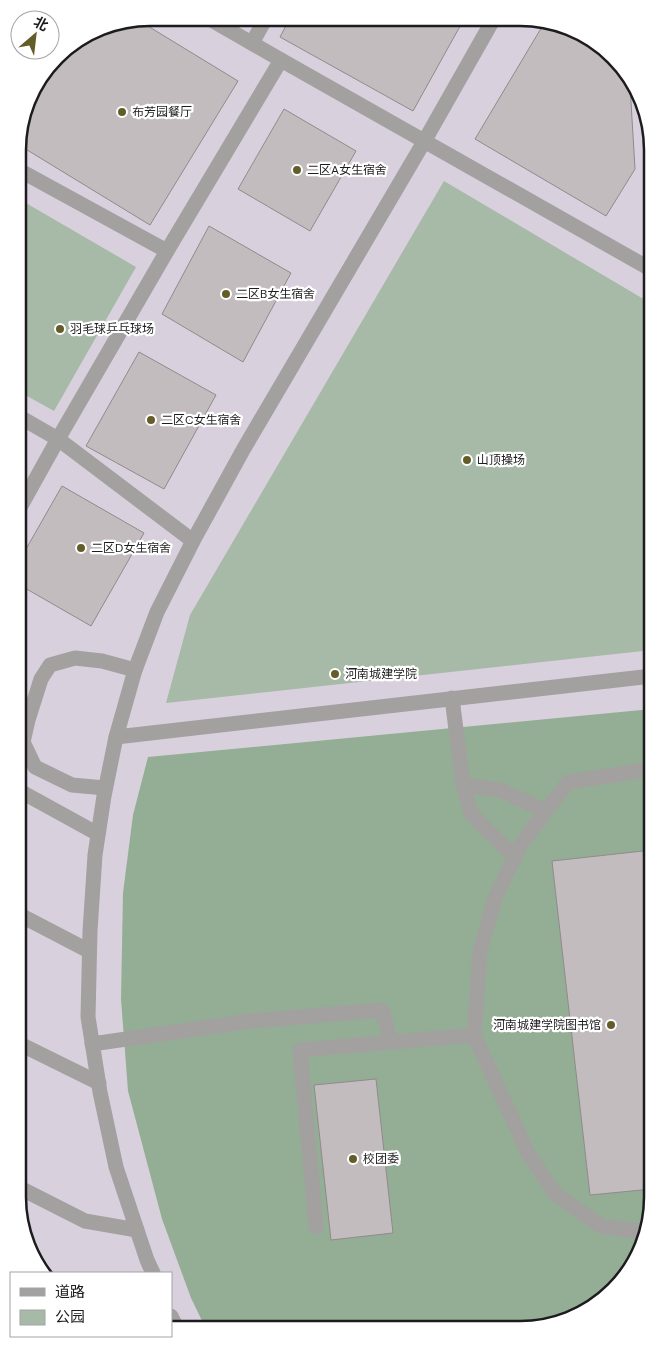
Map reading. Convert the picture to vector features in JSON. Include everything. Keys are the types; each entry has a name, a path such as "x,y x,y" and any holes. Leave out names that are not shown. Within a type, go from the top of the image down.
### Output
{"street":[{"path":"153,1272 116,1167 88,1017 89,951 95,855 105,788 116,737 135,670 157,612 192,541 490,26"},
{"path":"223,27 644,265"},
{"path":"252,43 261,27"},
{"path":"27,495 167,251 281,60"},
{"path":"27,175 167,251"},
{"path":"27,421 58,439 192,541"},
{"path":"26,710 40,680 50,665 75,658 135,670"},
{"path":"116,737 644,677"},
{"path":"452,698 463,785 472,815 515,857"},
{"path":"26,749 35,767 72,785 105,788"},
{"path":"639,1231 601,1226 555,1194 528,1153 474,1035 480,951 495,898 521,844 568,782 643,770"},
{"path":"463,785 500,790 546,811"},
{"path":"26,795 98,834"},
{"path":"26,918 89,951"},
{"path":"92,1044 250,1021 382,1010 391,1042"},
{"path":"316,1227 300,1050 474,1035"},
{"path":"26,1047 99,1083"},
{"path":"26,1191 85,1221 137,1230"}],"shaded area":[{"name":"河南城建学院","path":"520,26 544,29 575,39 602,57 623,81 637,110 643,134 644,150 643,1205 637,1237 631,1252 618,1272 608,1285 595,1295 582,1304 560,1314 536,1320 520,1321 172,1321 172,1272 52,1272 39,1252 33,1237 27,1213 26,1197 27,134 36,102 47,81 57,68 81,47 110,33 142,27"}],"green space":[{"name":"山顶操场","path":"444,181 644,299 644,651 166,703 190,615"},
{"name":"羽毛球乒乓球场","path":"27,204 136,267 54,411 27,396"},
{"path":"643,710 643,1205 637,1237 631,1252 608,1285 582,1304 568,1311 536,1320 202,1321 191,1298 162,1219 128,1091 121,999 123,893 133,815 148,757"}],"building":[{"path":"460,26 413,111 280,37 285,27"},
{"name":"布芳园餐厅","path":"149,27 238,81 150,225 27,150 30,118 47,81 62,62 81,47 110,33 126,29"},
{"path":"541,29 544,29 575,39 589,47 613,68 623,81 631,94 635,169 606,216 475,139"},
{"name":"二区A女生宿舍","path":"284,109 356,151 310,231 238,189"},
{"name":"二区B女生宿舍","path":"209,226 291,273 243,362 162,314"},
{"name":"二区C女生宿舍","path":"139,352 216,395 164,489 86,446"},
{"name":"二区D女生宿舍","path":"62,486 144,533 91,626 27,589 27,548"},
{"name":"河南城建学院图书馆","path":"643,851 643,1190 590,1195 552,861"},
{"name":"校团委","path":"376,1079 393,1233 331,1240 314,1085"}],"place":[{"name":"布芳园餐厅","path":"122,112"},
{"name":"二区A女生宿舍","path":"297,170"},
{"name":"二区B女生宿舍","path":"226,294"},
{"name":"羽毛球乒乓球场","path":"60,329"},
{"name":"二区C女生宿舍","path":"151,420"},
{"name":"山顶操场","path":"467,460"},
{"name":"二区D女生宿舍","path":"81,548"},
{"name":"河南城建学院","path":"335,674"},
{"name":"河南城建学院图书馆","path":"611,1025"},
{"name":"校团委","path":"353,1159"}]}
